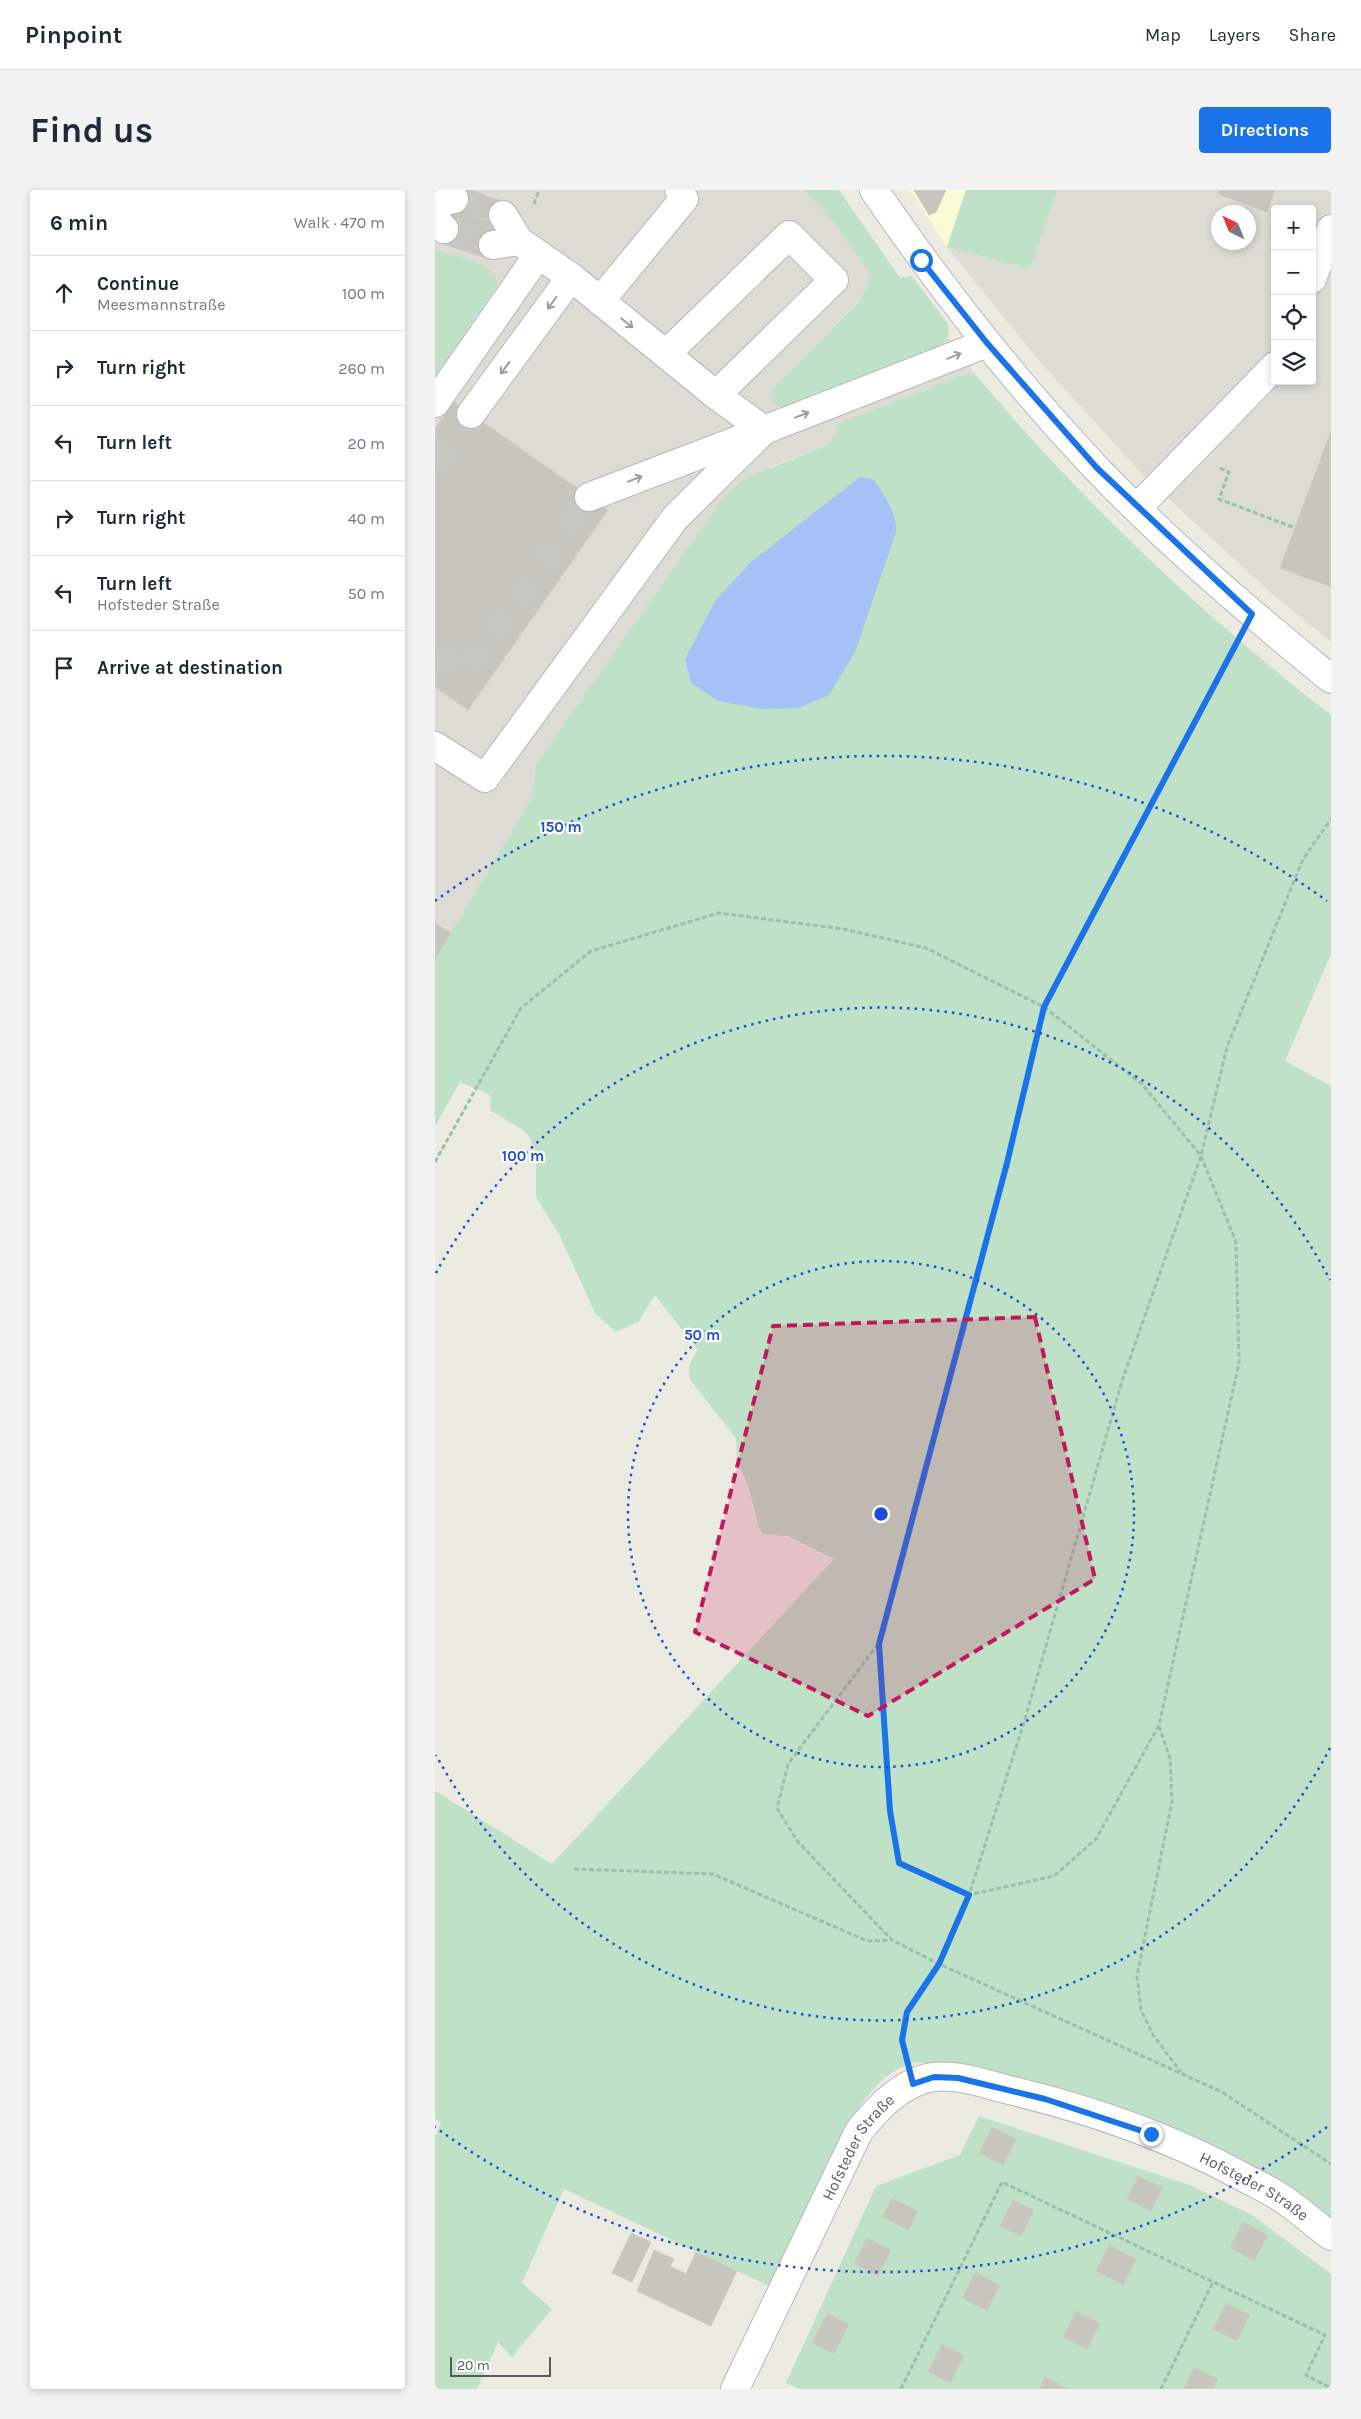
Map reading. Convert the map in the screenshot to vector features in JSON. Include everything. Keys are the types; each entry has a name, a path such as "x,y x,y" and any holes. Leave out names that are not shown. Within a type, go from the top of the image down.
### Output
{"street":[{"path":"600,301 684,198 679,190"},
{"path":"874,190 921,260 987,343 1083,453 1252,614 1331,679"},
{"path":"503,215 517,247 571,277 717,395 764,430"},
{"path":"1316,270 1331,229"},
{"path":"666,354 789,235 834,280 717,395"},
{"path":"435,403 517,247"},
{"path":"471,414 571,277"},
{"path":"1316,282 1331,288"},
{"path":"589,497 987,343"},
{"path":"1138,507 1271,370"},
{"path":"435,746 485,778 675,518 764,430"},
{"name":"Hofsteder Straße","path":"735,2389 859,2131 877,2109 897,2093 913,2084 934,2077 958,2078 1045,2099 1151,2134 1195,2151 1282,2198 1331,2236"}],"path":[{"path":"1189,456 1229,472 1219,499 1295,528"},
{"path":"435,1162 521,1008 591,951 719,914 843,929 926,948 1044,1007 1141,1084 1201,1156 1237,1242 1239,1363 1159,1726 1096,1839 1054,1876 969,1895 899,1863 890,1811 879,1644 1007,1163 1044,1007 1252,614"},
{"path":"913,2084 902,2040 907,2012 939,1964 969,1895 1025,1719 1122,1381 1201,1156 1227,1047 1303,859 1331,819"},
{"path":"879,1644 788,1764 777,1808 798,1842 892,1940 939,1964 1222,2092 1331,2164"},
{"path":"1159,1726 1170,1758 1172,1801 1137,1976 1141,2010 1153,2035 1182,2073"},
{"path":"574,1869 713,1874 867,1941 892,1940"},
{"path":"901,2389 1002,2182 1325,2335 1306,2375 1331,2388"},
{"path":"1161,2389 1213,2282"}],"highlighted area":[{"path":"1035,1317 1095,1579 868,1716 695,1632 773,1326"}],"shaded area":[{"path":"435,190 804,190 828,215 871,273 865,291 857,303 778,382 945,343 948,337 976,375 967,373 837,424 835,435 827,445 770,467 536,764 531,799 435,959"},
{"path":"804,190 839,190 900,278 912,276 948,324 949,331 946,340 939,346 788,408 775,405 772,400 773,387 857,304 865,291 870,273 828,215"},
{"path":"910,190 966,190 947,247"},
{"path":"966,190 1058,190 1030,269 947,247"},
{"path":"1058,190 1331,190 1331,642 1270,592 1143,475 1041,363 947,247 1030,269"},
{"path":"435,250 482,265 490,270 498,284 435,376"},
{"path":"967,373 976,375 1016,422 1100,512 1145,555 1236,637 1331,715 1331,954 1285,1061 1331,1086 1331,2225 1290,2195 937,2064 913,2063 896,2070 879,2083 852,2118 773,2288 564,2189 522,2283 552,2309 512,2357 498,2342 477,2389 435,2389 435,2137 441,2122 435,2119 435,1791 552,1864 834,1559 788,1536 763,1534 759,1527 749,1488 737,1460 736,1438 691,1381 689,1368 698,1350 655,1295 638,1322 616,1332 595,1313 559,1234 536,1197 536,1153 530,1138 523,1130 491,1111 490,1095 460,1082 435,1126 435,959 531,799 536,764 723,498 744,479 827,445 835,435 837,424"},
{"path":"979,2116 1192,2186 1252,2215 1331,2274 1331,2389 799,2389 786,2383 876,2186 960,2155"}],"water":[{"path":"860,477 874,480 882,492 895,518 896,532 855,652 829,695 799,708 763,709 718,701 691,683 685,659 715,601 751,562"}],"building":[{"path":"457,190 468,190 507,203 489,259 440,243"},
{"path":"914,190 946,190 936,212 929,215"},
{"path":"1219,190 1275,190 1267,212 1256,208 1256,205 1248,205 1218,194"},
{"path":"461,212 490,221 486,234 457,224"},
{"path":"454,402 608,510 468,710 435,687 435,429"},
{"path":"1331,431 1331,587 1280,568"},
{"path":"435,923 451,933 435,959"},
{"path":"992,2127 1016,2139 1003,2165 979,2153"},
{"path":"1138,2176 1163,2188 1151,2211 1127,2199"},
{"path":"892,2198 918,2211 909,2230 882,2217"},
{"path":"1013,2200 1034,2210 1021,2236 1000,2226"},
{"path":"1243,2222 1268,2235 1254,2261 1230,2248"},
{"path":"631,2233 651,2242 632,2282 612,2273"},
{"path":"867,2238 891,2250 878,2276 854,2264"},
{"path":"1109,2245 1136,2259 1123,2285 1096,2271"},
{"path":"654,2250 674,2259 670,2266 686,2274 696,2252 737,2271 711,2326 637,2291"},
{"path":"975,2272 1000,2285 987,2311 962,2298"},
{"path":"1226,2303 1250,2315 1237,2341 1213,2329"},
{"path":"1076,2311 1100,2323 1087,2349 1063,2337"},
{"path":"827,2313 849,2324 834,2354 812,2343"},
{"path":"942,2344 964,2355 950,2383 928,2372"},
{"path":"1194,2367 1218,2379 1213,2389 1183,2389"},
{"path":"1045,2377 1069,2389 1039,2389"}],"tunnel":[{"path":"454,199 503,215"},
{"path":"444,229 493,245"},
{"path":"435,466 471,414"},
{"path":"435,654 464,675 589,497"}],"route":[{"path":"921,260 987,343 1049,416 1097,468 1252,614 1044,1007 1007,1163 879,1644 890,1811 899,1863 969,1895 939,1964 907,2012 902,2040 913,2084 934,2077 958,2078 1045,2099 1151,2134"}]}
